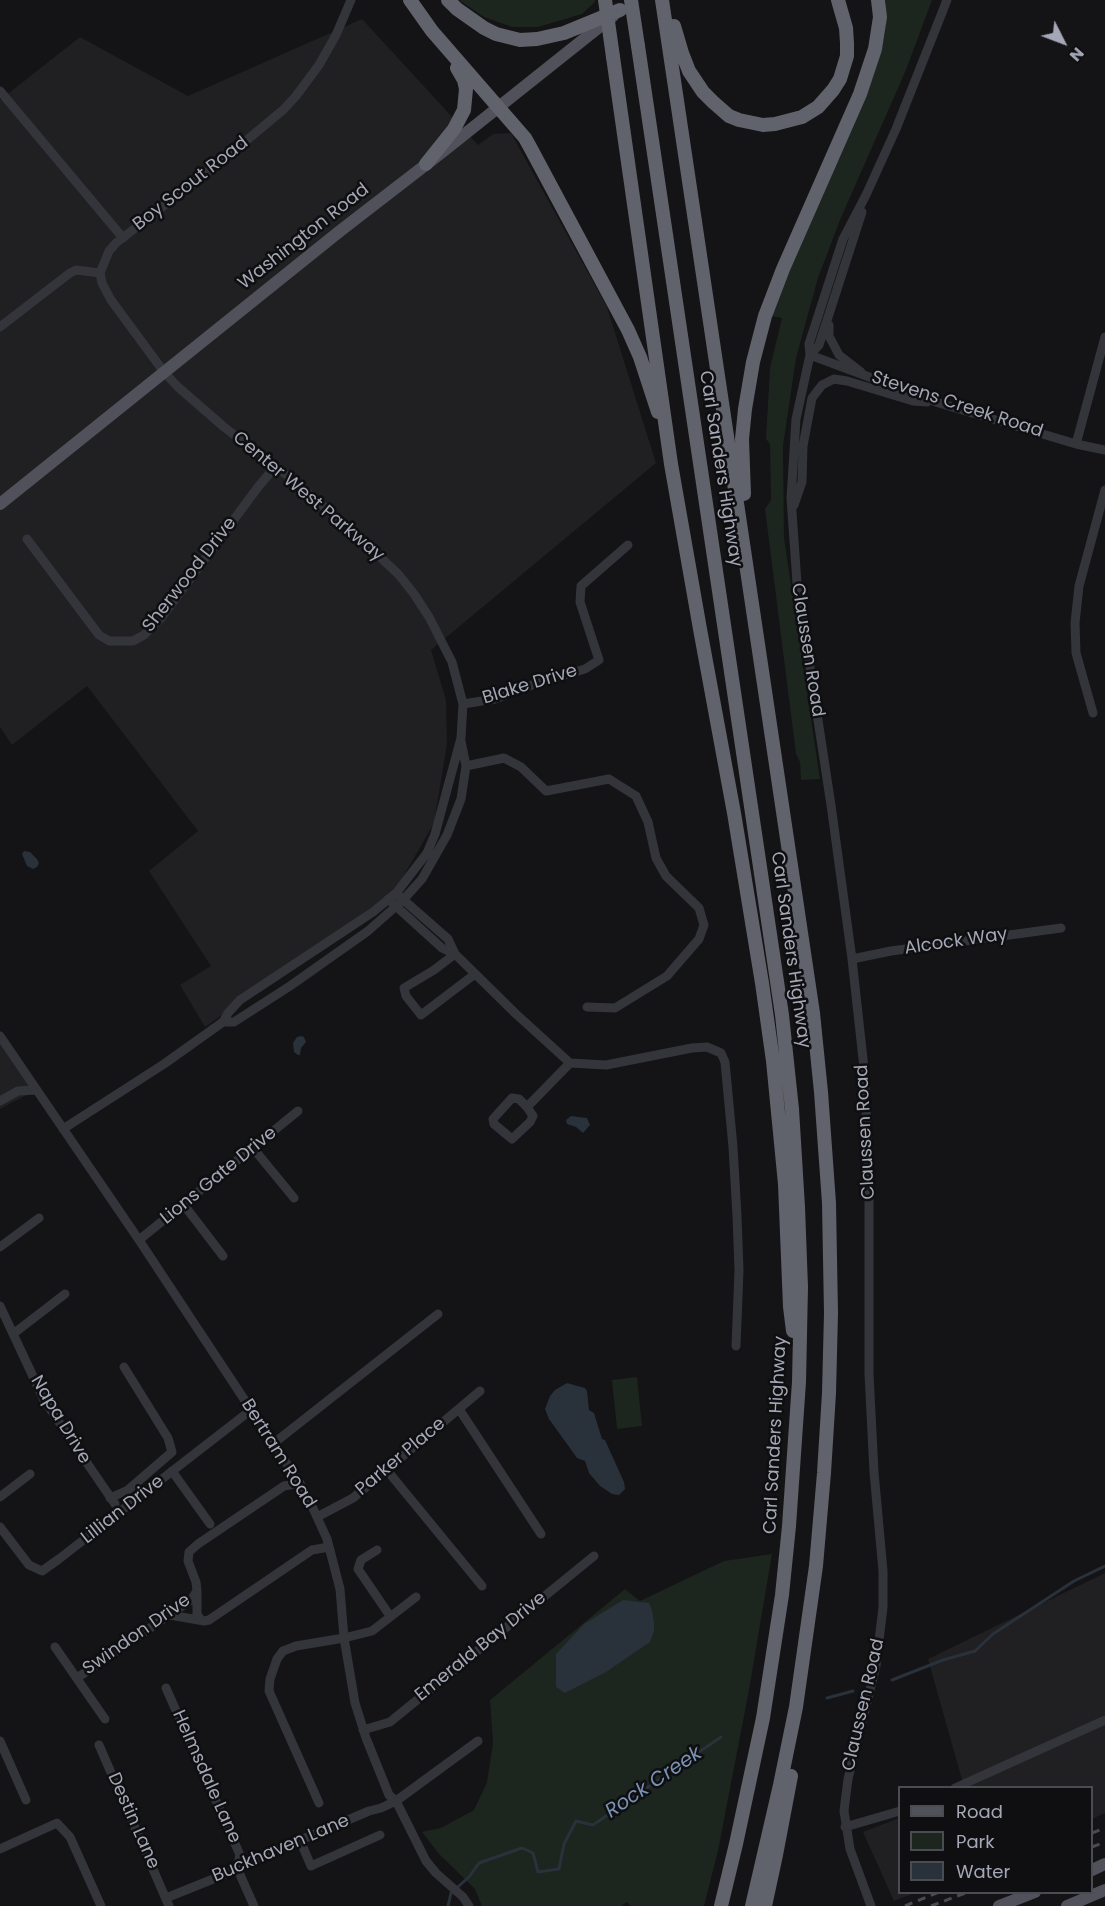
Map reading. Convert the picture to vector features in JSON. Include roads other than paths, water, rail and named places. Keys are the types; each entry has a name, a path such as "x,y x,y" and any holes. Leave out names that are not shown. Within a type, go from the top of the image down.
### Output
{"highway":[{"path":"410,0 432,31 525,138 628,330 640,357 658,412 671,464"},
{"path":"410,0 429,35 460,72 466,89 466,103 461,118 426,164"},
{"path":"448,0 463,14 484,28 496,34 520,40 564,33 620,10"},
{"path":"605,0 671,464 762,983 773,1061 785,1184 790,1307 799,1382"},
{"name":"Carl Sanders Highway","path":"632,0 782,1015 792,1109 798,1207 801,1287 799,1382 789,1527 773,1655 754,1764 721,1906"},
{"name":"Carl Sanders Highway","path":"662,0 669,21 746,565 813,1013 829,1203 831,1313 825,1462 816,1566 796,1707 752,1906"},
{"path":"668,0 669,21 689,71 703,92 729,116 763,125 802,117 818,107 840,79 847,56 848,43 838,0"},
{"path":"746,565 742,439 753,362 765,316 783,269 860,94 875,49 880,16 878,0"},
{"path":"765,1906 790,1782 796,1707"}],"main road":[{"name":"Washington Road","path":"0,504 632,0"},
{"path":"1067,1906 1105,1890"},
{"path":"999,1906 1032,1894"},
{"path":"1067,1906 1088,1905 1105,1898"}],"street":[{"name":"Boy Scout Road","path":"100,273 109,251 123,238 283,110 319,65 336,35 351,0"},
{"path":"866,195 921,70 947,0"},
{"path":"0,91 123,238"},
{"name":"Claussen Road","path":"810,356 819,345 830,314 866,195"},
{"name":"Claussen Road","path":"866,195 840,250 809,344 810,356 796,419 791,498 797,583 852,959 866,1102 870,1221 869,1374 874,1472 883,1572 883,1607 879,1647 867,1707 848,1779 844,1811 845,1827 855,1866 871,1906"},
{"path":"0,327 70,273 76,270 100,273 102,283 111,300 164,372"},
{"path":"830,314 829,336 839,355 865,375"},
{"path":"1076,444 1105,337"},
{"name":"Stevens Creek Road","path":"810,356 939,403 1076,444 1105,450"},
{"name":"Center West Parkway","path":"63,1129 223,1023 234,1022 290,986 368,931 395,900 427,853 435,834 461,738 463,704 452,662 429,617 406,585 358,536 219,422 164,372"},
{"path":"792,513 801,482 803,446 812,398 822,385 834,379 913,401 939,403"},
{"name":"Sherwood Drive","path":"27,539 99,635 109,641 133,641 144,635 161,618 258,487 275,468"},
{"path":"1093,713 1076,653 1075,623 1079,586 1105,490"},
{"name":"Blake Drive","path":"463,704 495,699 585,669 599,660 580,602 581,586 628,545"},
{"name":"Center West Parkway","path":"223,1023 228,1013 240,1000 373,912 395,900 422,879 447,835 460,799 466,766 461,738"},
{"path":"466,766 504,758 521,767 546,791 609,779 636,796 648,822 656,858 666,876 699,908 704,925 699,939 667,976 615,1008 587,1007"},
{"path":"395,900 442,948 455,954 570,1063 606,1065 707,1047 721,1053 725,1062 737,1216 739,1270 736,1346"},
{"name":"Alcock Way","path":"852,959 891,951 1061,928"},
{"path":"455,954 404,988 406,996 421,1015 475,974"},
{"name":"Bertram Road","path":"0,1036 306,1492 329,1547 340,1589 344,1638 355,1703 363,1730 389,1795 396,1801 426,1861 463,1897 469,1906"},
{"path":"527,1107 570,1063"},
{"path":"0,1101 18,1091 36,1090"},
{"path":"512,1098 519,1099 527,1107 533,1116 530,1122 512,1139 494,1124 493,1119 512,1098"},
{"name":"Lions Gate Drive","path":"139,1240 298,1111"},
{"path":"254,1148 294,1198"},
{"path":"184,1205 223,1256"},
{"path":"0,1247 39,1218"},
{"path":"13,1334 65,1294"},
{"name":"Napa Drive","path":"0,1306 44,1400 112,1501 172,1452 168,1438 124,1367"},
{"path":"274,1443 438,1314"},
{"name":"Parker Place","path":"317,1517 352,1497 480,1391"},
{"path":"459,1409 541,1534"},
{"name":"Lillian Drive","path":"0,1527 29,1565 42,1571 251,1410"},
{"path":"386,1469 482,1586"},
{"path":"172,1472 210,1524"},
{"path":"0,1497 30,1474"},
{"path":"200,1619 196,1614 196,1582 188,1561 189,1552 284,1485 300,1483"},
{"path":"170,1615 209,1620 312,1550 329,1547"},
{"path":"377,1550 361,1560 358,1569 390,1616"},
{"name":"Emerald Bay Drive","path":"363,1730 390,1722 594,1556"},
{"name":"Swindon Drive","path":"77,1678 191,1600 197,1592"},
{"path":"319,1803 269,1691 270,1679 277,1659 283,1651 296,1646 372,1631 416,1597"},
{"path":"55,1647 105,1719"},
{"name":"Helmsdale Lane","path":"166,1688 240,1855 237,1868 254,1906"},
{"path":"959,1786 1105,1720"},
{"path":"0,1741 26,1800"},
{"name":"Buckhaven Lane","path":"168,1902 300,1840 396,1801 478,1741"},
{"name":"Destin Lane","path":"99,1745 168,1902"},
{"path":"845,1827 898,1813"},
{"path":"0,1849 57,1823 70,1837 101,1906"},
{"path":"300,1840 311,1866 380,1835"}],"water":[{"path":"24,851 30,852 37,859 39,863 37,867 33,869 27,866 22,854"},
{"path":"301,1036 306,1042 298,1055 294,1052 293,1043 297,1037"},
{"path":"571,1116 587,1118 590,1125 583,1133 567,1124 566,1120"},
{"path":"567,1383 585,1388 587,1391 589,1410 594,1413 602,1439 605,1440 624,1482 625,1489 619,1495 612,1494 600,1486 589,1473 585,1461 577,1458 549,1419 545,1409 550,1396"},
{"path":"623,1600 649,1603 654,1623 650,1642 606,1672 565,1693 556,1687 556,1654 584,1624"}],"waterway":[{"name":"Rock Creek","path":"892,1680 943,1660 975,1651 993,1634 1074,1581 1105,1566"},
{"name":"Rock Creek","path":"827,1698 853,1691"},
{"name":"Rock Creek","path":"448,1906 451,1893 469,1877 479,1863 522,1848 533,1853 538,1872 559,1869 564,1844 576,1821 593,1825 721,1737"}],"railway":[{"path":"1093,1833 1105,1828"},
{"path":"1093,1847 1105,1842"},
{"path":"905,1906 934,1894"},
{"path":"931,1906 963,1894"}]}
